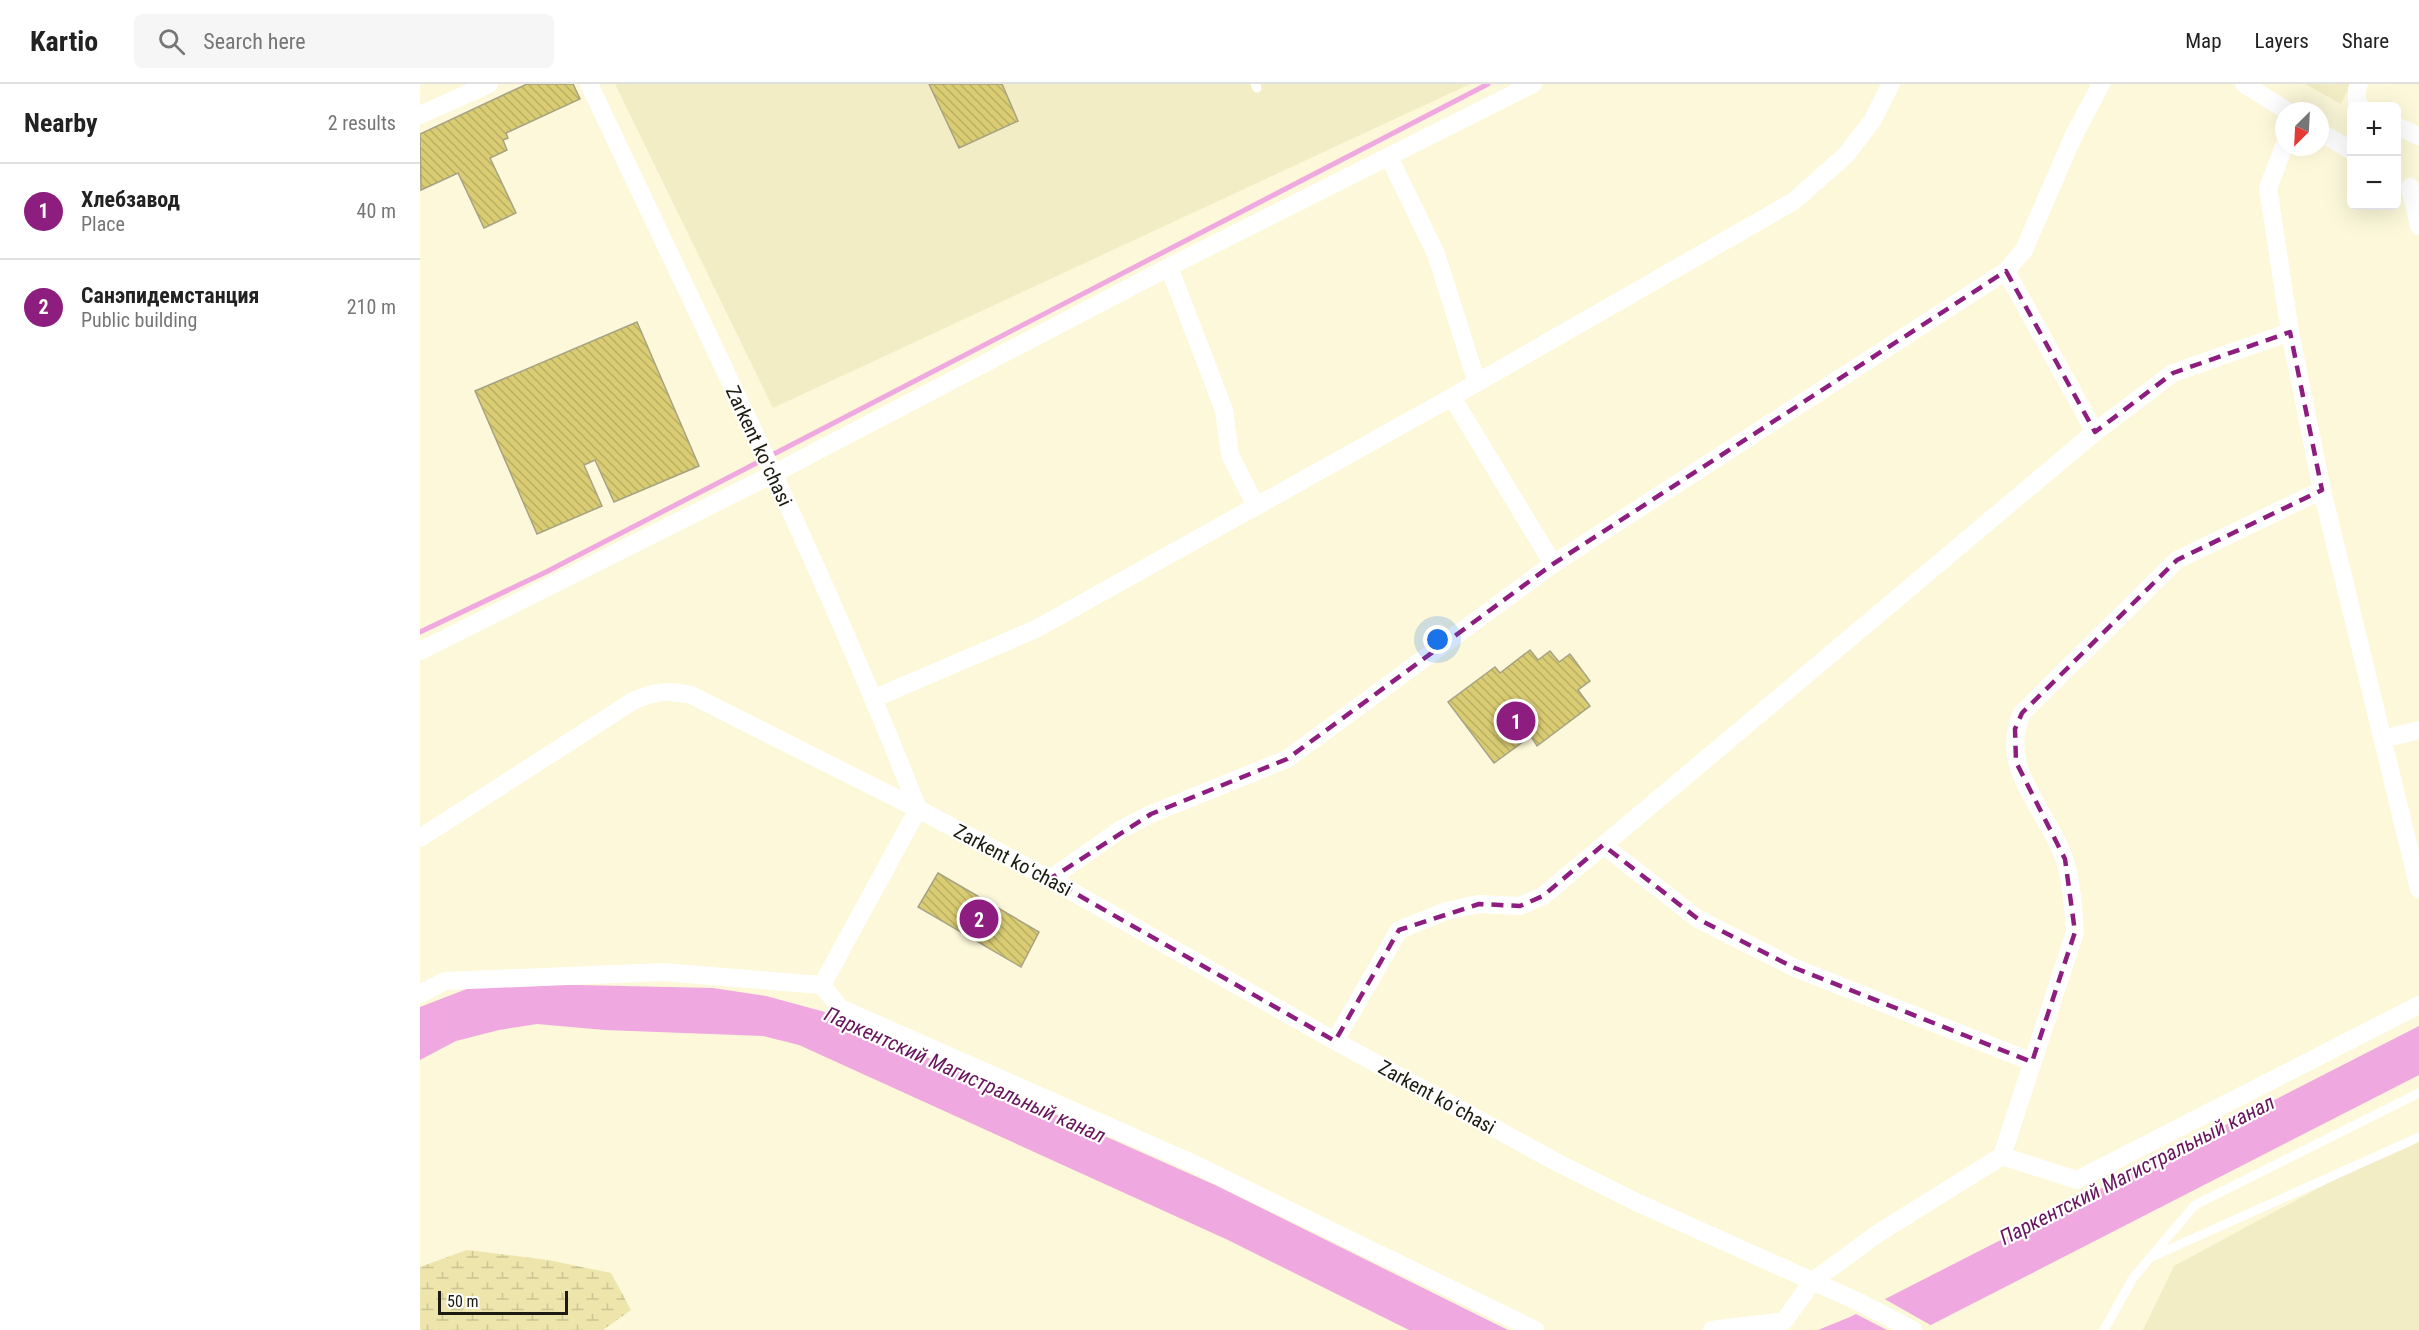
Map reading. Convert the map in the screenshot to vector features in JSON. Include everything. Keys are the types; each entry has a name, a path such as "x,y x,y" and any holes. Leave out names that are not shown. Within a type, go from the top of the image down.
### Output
{"street":[{"path":"420,115 489,84"},
{"name":"Zarkent koʻchasi","path":"589,84 768,464 875,698 918,808 1050,879 1335,1041 1558,1163 1636,1202 1859,1302 1913,1330"},
{"path":"420,651 768,464 1170,267 1533,84"},
{"path":"875,698 1036,628 1478,383 1794,201 1846,155 1872,121 1891,84"},
{"path":"1050,879 1120,830 1150,814 1287,759 1553,564 2006,271 2024,250 2073,137 2101,84"},
{"path":"2244,84 2275,103"},
{"path":"2359,84 2357,89 2359,102"},
{"path":"2401,128 2419,136"},
{"path":"2329,137 2347,148"},
{"path":"2280,156 2268,188 2290,332 2322,490 2419,889"},
{"path":"1389,157 1436,254 1478,383"},
{"path":"2408,186 2419,226"},
{"path":"1170,267 1224,410 1230,455 1256,506"},
{"path":"2006,271 2094,432"},
{"path":"1335,1041 1399,930 1446,911 1479,904 1520,906 1543,896 2094,432 2173,374 2290,332"},
{"path":"1452,397 1553,564"},
{"path":"1712,1330 1784,1321 1813,1281 1877,1234 2002,1156 2075,932 2072,898 2064,859 2016,762 2015,729 2022,713 2177,560 2322,490"},
{"path":"420,838 633,701 650,693 671,690 691,695 711,703 833,768 918,808 822,985"},
{"path":"2383,739 2419,730"},
{"path":"1602,845 1698,919 1785,963 2032,1062"},
{"path":"420,994 445,981 662,972 822,985 840,1008 1192,1163 1535,1330"},
{"path":"2002,1156 2077,1180 2419,1005"}],"lane":[{"path":"2104,1330 2133,1278 2195,1205 2419,1094"},
{"path":"2151,1257 2419,1137"}],"highlighted area":[{"path":"2006,271 2095,432 2173,373 2290,332 2322,490 2177,560 2022,713 2015,729 2016,762 2065,859 2075,932 2032,1062 1795,968 1698,919 1603,845 1543,896 1520,906 1479,904 1399,930 1335,1041 1050,879 1151,814 1287,759 1553,564"}],"shaded area":[{"path":"615,84 1470,84 773,408"},
{"path":"2305,84 2351,84 2341,104"},
{"path":"2419,1134 2419,1330 2143,1330 2174,1266"}],"green space":[{"path":"467,1250 548,1260 611,1273 631,1310 603,1330 420,1330 420,1267"}],"water":[{"name":"Паркентский Магистральный канал","path":"477,985 713,988 766,996 825,1012 1215,1185 1508,1330 1409,1330 1228,1240 799,1045 763,1036 605,1030 537,1024 499,1030 456,1041 420,1060 420,1007"},
{"name":"Паркентский Магистральный канал","path":"2419,1026 2419,1075 1921,1330 1818,1330 1850,1317"}],"pier":[{"path":"1881,1297 1934,1327 1927,1330 1887,1330 1852,1312"}],"building":[{"path":"527,84 573,84 580,99 506,133 508,138 503,140 507,150 490,158 516,213 484,228 458,173 421,190 420,134"},
{"path":"929,84 1002,84 1018,121 959,148"},
{"path":"637,322 699,466 614,502 595,460 584,465 602,506 537,534 475,391"},
{"path":"1530,650 1538,660 1550,651 1559,662 1570,654 1590,681 1578,690 1590,706 1537,746 1531,736 1494,763 1448,702 1495,667 1500,673"},
{"path":"938,873 1039,932 1021,967 918,907"}],"waterway":[{"path":"420,632 546,572 1488,84"}],"place":[{"name":"Хлебзавод","path":"1516,721"},
{"name":"Санэпидемстанция","path":"979,919"}]}
